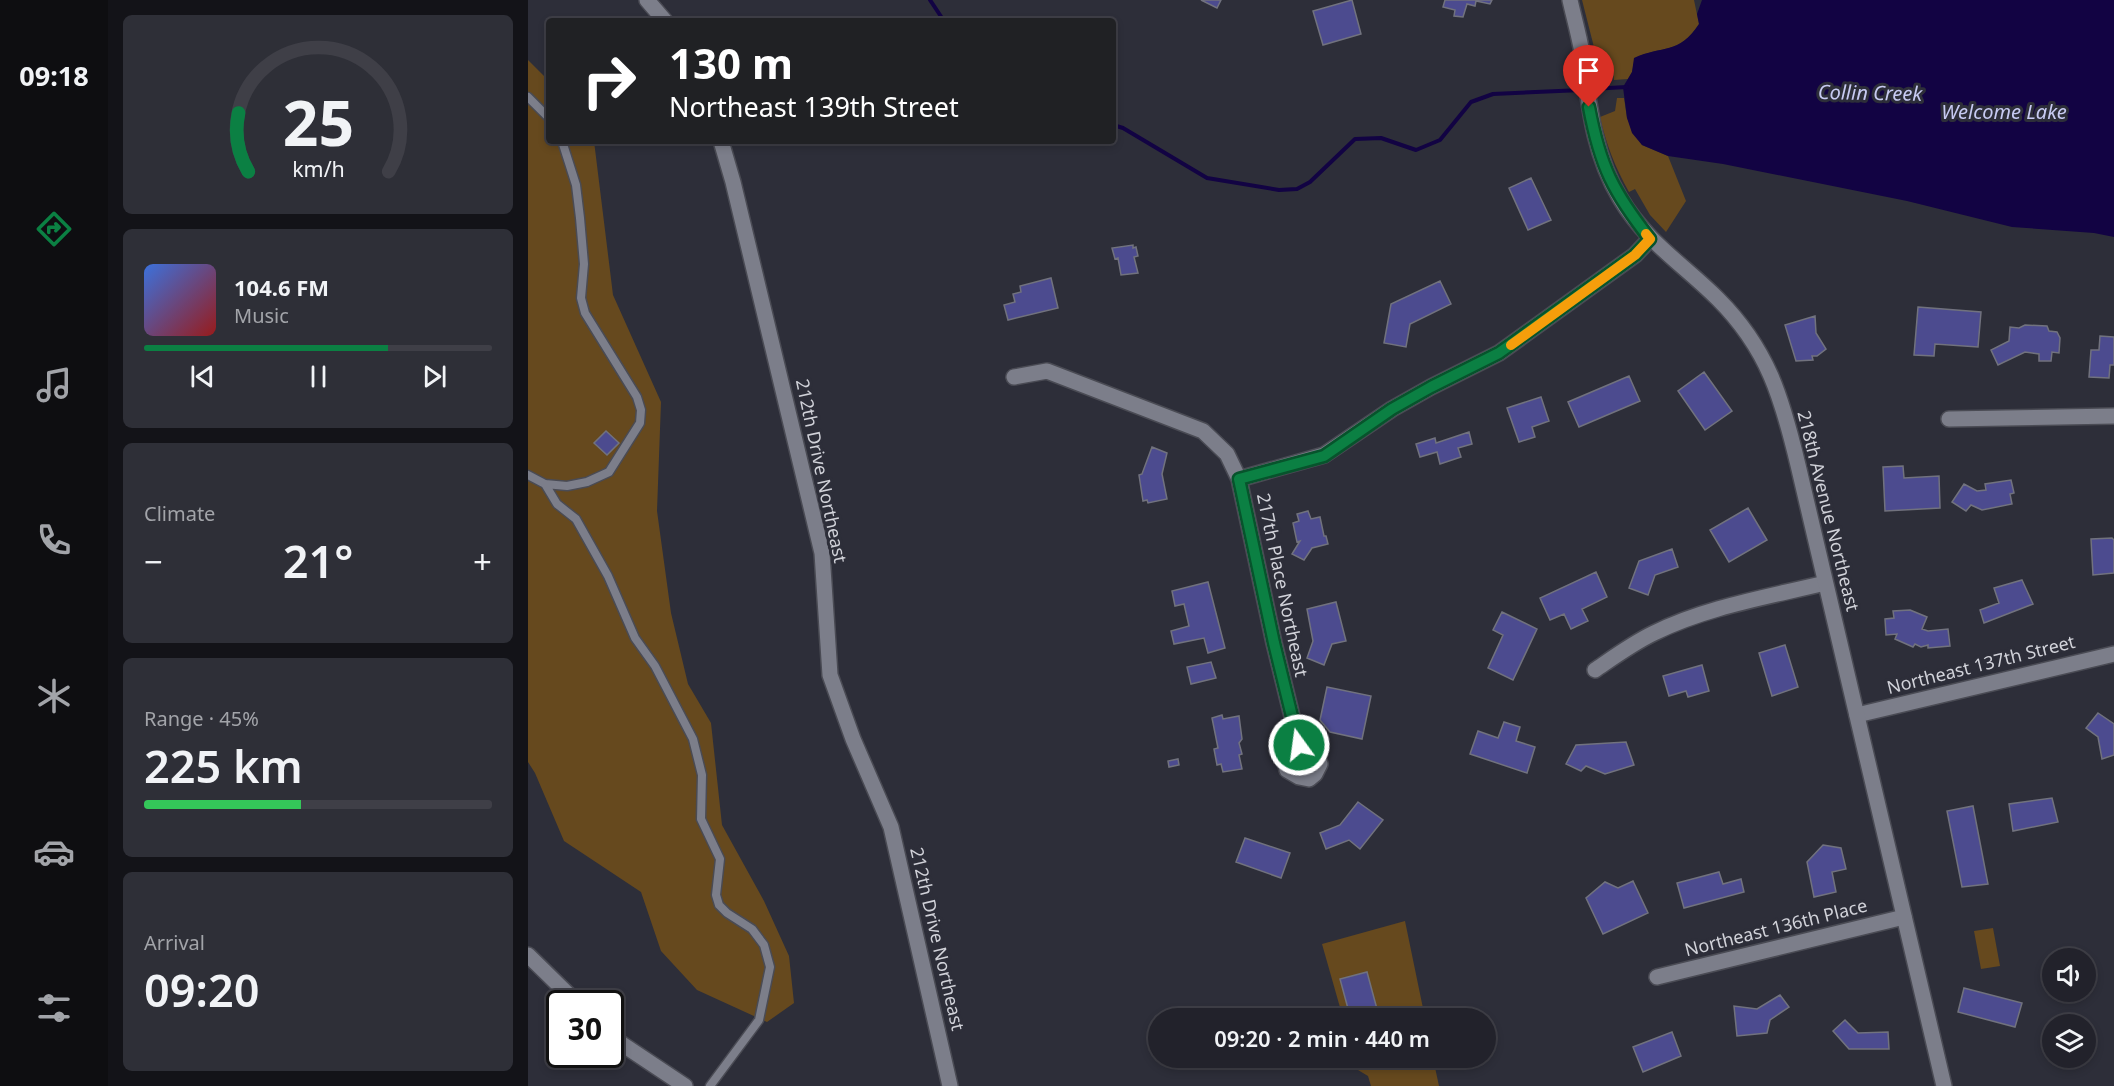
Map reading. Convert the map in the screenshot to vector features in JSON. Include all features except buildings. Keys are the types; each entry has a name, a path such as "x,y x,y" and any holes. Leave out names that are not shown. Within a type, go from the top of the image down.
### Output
{"street":[{"path":"647,0 662,18"},
{"name":"218th Avenue Northeast","path":"1569,0 1582,50 1589,107 1599,152 1608,177 1621,200 1650,239 1717,298 1739,322 1766,364 1778,391 1944,1086"},
{"name":"212th Drive Northeast","path":"722,144 739,205 822,553 830,675 853,739 891,827 950,1086"},
{"path":"1239,479 1324,456 1401,404 1499,353 1635,255 1650,239"},
{"name":"217th Place Northeast","path":"1014,376 1047,371 1203,430 1227,454 1239,479 1274,643 1299,745"},
{"path":"1949,419 2114,416"},
{"path":"1595,670 1653,634 1681,621 1825,583"},
{"name":"Northeast 137th Street","path":"1857,715 2114,654"},
{"name":"Northeast 136th Place","path":"1657,977 1904,917"},
{"path":"528,954 564,990"},
{"path":"624,1045 685,1086"}],"lane":[{"path":"528,97 546,115"},
{"path":"528,475 545,484 567,486 587,482 609,472 640,423 641,410 637,397 585,313 581,298 584,264 576,185 563,144"},
{"path":"545,484 557,504 576,519 608,576 635,638 655,666 693,739 702,775 701,819 720,859 716,895 719,905 752,929 764,945 770,967 759,1020 711,1086"}],"shaded area":[{"path":"1582,0 1694,0 1699,24 1692,34 1677,45 1635,58 1628,79 1614,80 1612,63 1606,57 1596,55"},
{"path":"528,60 546,78 546,144 594,144 613,295 661,402 657,511 671,613 688,684 711,723 722,825 764,901 789,956 794,1003 767,1022 697,990 661,951 641,892 564,841 535,773 528,762"},
{"path":"1617,98 1624,98 1627,118 1642,145 1668,156 1686,201 1666,232 1650,215 1635,189 1629,192 1619,174 1605,137 1600,117 1615,111"},
{"path":"1405,921 1423,1008 1340,1008 1322,944"},
{"path":"1993,928 2000,966 1981,969 1974,931"},
{"path":"1358,1068 1435,1068 1439,1086 1371,1086 1368,1076"}],"water":[{"name":"Welcome Lake","path":"1702,0 2114,0 2114,237 2094,233 2012,227 1907,201 1723,164 1668,156 1642,145 1632,133 1627,118 1623,87 1632,72 1634,58 1670,48 1684,41 1699,24 1697,14"}],"waterway":[{"path":"930,0 942,18"},
{"path":"1590,89 1627,87"},
{"path":"1116,126 1207,178 1279,190 1297,189 1310,182 1355,139 1381,138 1416,150 1440,140 1471,102 1493,94 1582,90"}],"slow traffic":[{"path":"1511,345 1635,255 1650,239 1646,234"}],"route":[{"path":"1299,745 1274,643 1239,479 1324,456 1392,409 1499,353 1635,255 1650,239 1621,200 1605,170 1589,107"}],"water label":[{"name":"Collin Creek","path":"1870,93"}]}
